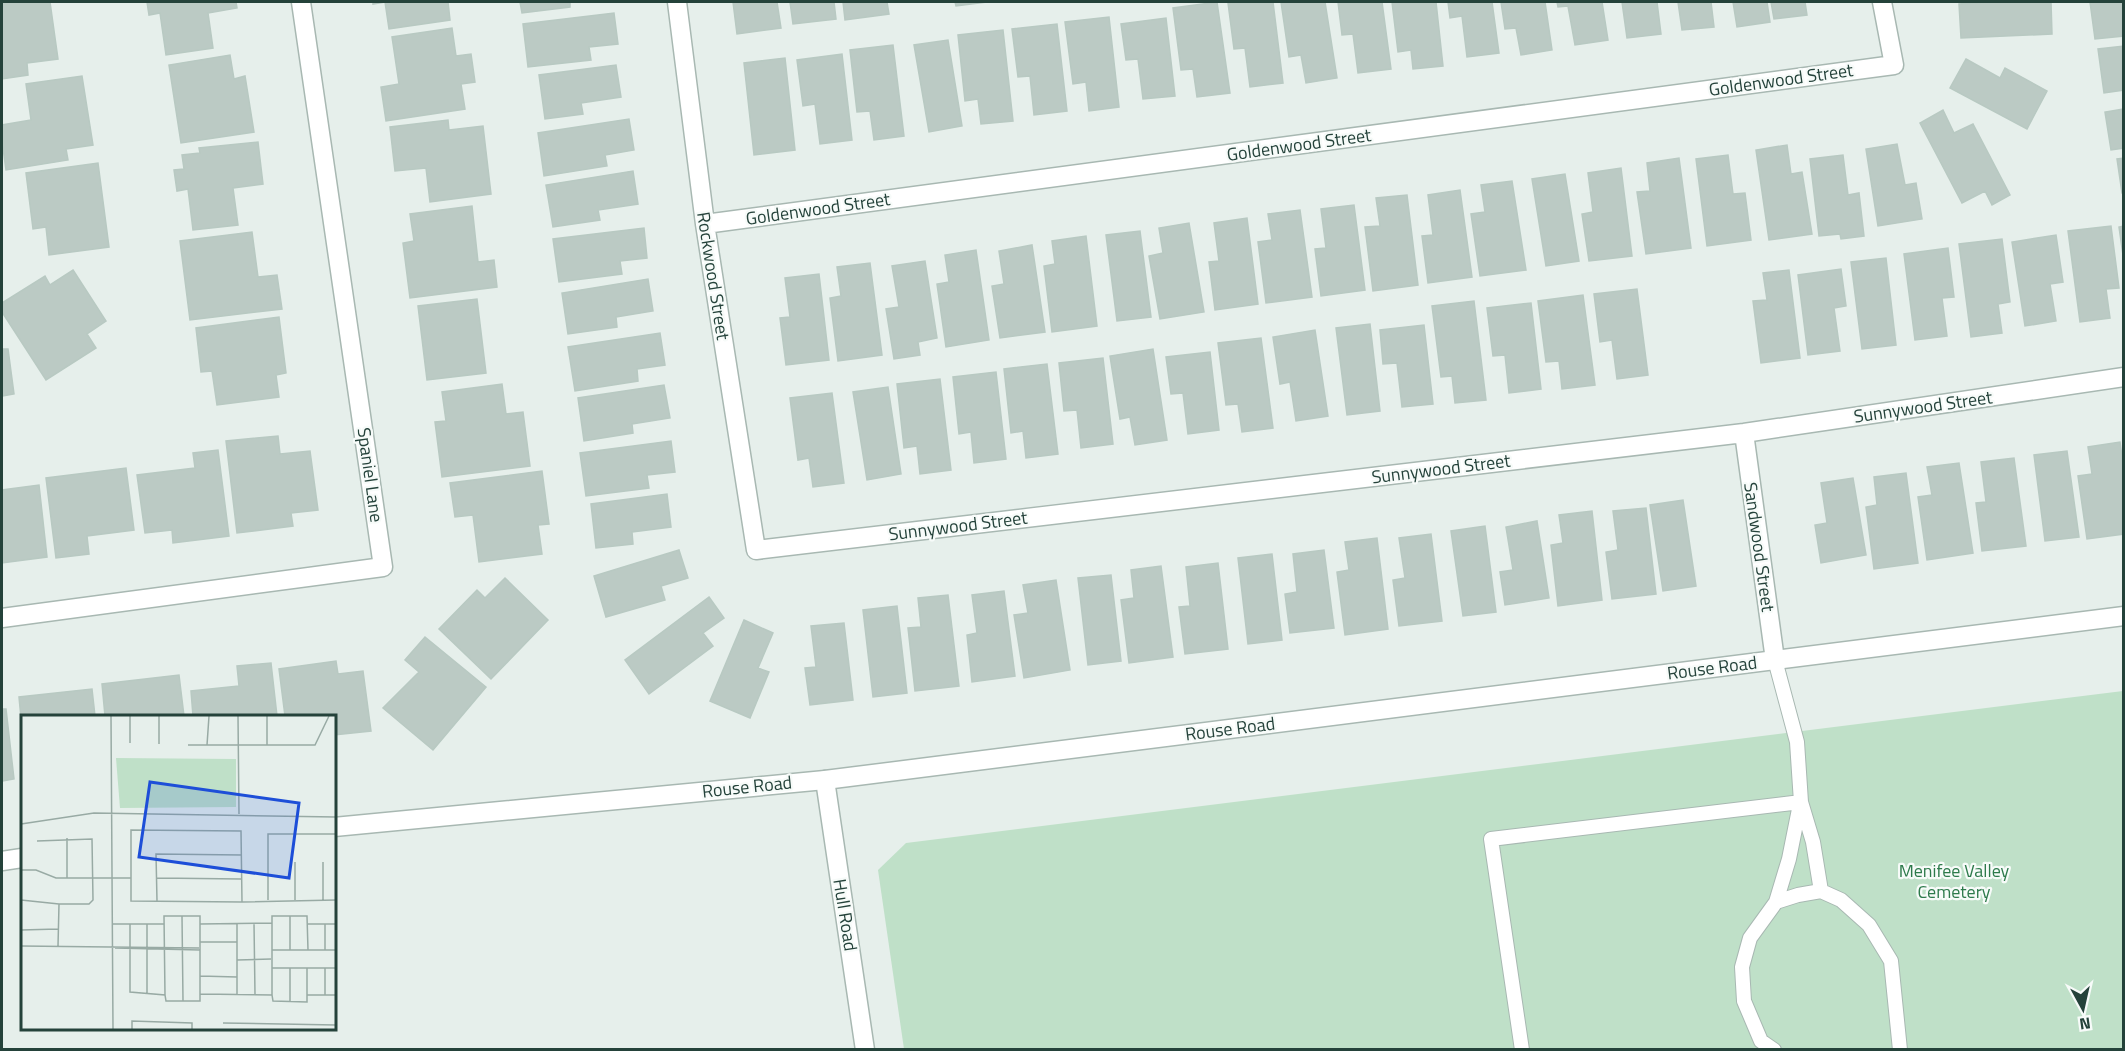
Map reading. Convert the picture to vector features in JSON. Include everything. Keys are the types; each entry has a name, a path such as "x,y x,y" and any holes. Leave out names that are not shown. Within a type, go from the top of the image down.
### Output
{"street":[{"name":"Spaniel Lane","path":"2,618 383,567 301,2"},
{"name":"Rockwood Street","path":"676,2 705,224 756,550"},
{"name":"Goldenwood Street","path":"705,224 1894,65 1882,2"},
{"name":"Sunnywood Street","path":"756,550 1744,433 2124,377"},
{"name":"Sandwood Street","path":"1744,433 1775,660"},
{"name":"Rouse Road","path":"336,827 825,780 2124,616"},
{"name":"Hull Road","path":"825,780 865,1050"},
{"path":"2,861 21,858"}],"lane":[{"path":"1775,660 1797,742 1801,802 1813,842 1821,891"},
{"path":"1774,1050 1761,1041 1744,1000 1742,967 1750,938 1776,902 1789,860 1801,802"},
{"path":"1522,1050 1491,839 1801,802"},
{"path":"1776,902 1821,891 1841,900 1869,925 1891,961 1900,1050"}],"green space":[{"name":"Menifee Valley Cemetery","path":"2123,691 2123,1049 904,1049 878,870 906,843"}],"building":[{"path":"2,2 50,2 58,59 27,63 28,75 2,79"},
{"path":"147,2 236,2 237,8 208,13 213,48 166,55 160,13 149,15"},
{"path":"385,2 448,2 450,20 389,29"},
{"path":"520,2 570,2 570,7 522,13"},
{"path":"733,2 777,2 781,28 737,34"},
{"path":"790,2 834,2 836,19 793,24"},
{"path":"843,2 887,2 889,14 845,20"},
{"path":"955,2 987,2 956,6"},
{"path":"1217,2 1230,93 1197,97 1193,69 1181,70 1173,8"},
{"path":"1273,2 1283,83 1250,87 1245,48 1234,49 1228,3"},
{"path":"1281,2 1325,2 1337,78 1306,83 1301,55 1289,57"},
{"path":"1338,2 1382,2 1391,69 1358,73 1353,34 1342,35"},
{"path":"1392,2 1436,2 1443,66 1413,69 1411,50 1398,52"},
{"path":"1448,2 1492,2 1499,53 1467,57 1462,16 1450,18"},
{"path":"1501,2 1545,2 1552,50 1521,55 1516,28 1505,29"},
{"path":"1557,2 1602,2 1608,40 1575,45 1568,6 1558,7"},
{"path":"1622,2 1657,2 1661,34 1627,38"},
{"path":"1678,2 1711,2 1714,27 1682,30"},
{"path":"1733,2 1767,2 1770,22 1737,27"},
{"path":"1771,2 1805,2 1807,15 1774,19"},
{"path":"2051,2 2052,34 1961,38 1959,4"},
{"path":"2090,2 2124,2 2124,36 2095,39"},
{"path":"614,13 618,44 589,47 591,60 528,67 523,24"},
{"path":"1109,17 1119,107 1089,111 1086,82 1073,84 1065,22"},
{"path":"1166,18 1175,96 1143,99 1138,59 1126,60 1121,24"},
{"path":"1057,24 1067,111 1034,115 1030,76 1018,77 1012,29"},
{"path":"452,28 456,56 471,54 475,82 461,84 465,109 386,121 381,87 399,84 392,37"},
{"path":"1003,30 1013,121 981,124 978,99 965,101 958,35"},
{"path":"948,40 962,126 929,132 914,45"},
{"path":"893,45 904,136 874,140 870,111 857,112 850,50"},
{"path":"2124,46 2124,90 2104,93 2098,49"},
{"path":"842,54 852,140 820,144 815,104 803,106 797,60"},
{"path":"230,55 234,79 245,76 254,132 181,143 169,65"},
{"path":"785,58 795,150 754,155 744,63"},
{"path":"1966,59 2000,78 2005,68 2047,91 2027,129 1950,88"},
{"path":"616,65 621,97 581,103 583,114 545,119 539,75"},
{"path":"82,76 93,145 66,149 68,160 6,170 2,125 31,120 26,84"},
{"path":"2124,109 2124,148 2111,150 2105,112"},
{"path":"1943,110 1954,133 1973,124 2010,195 1992,205 1985,191 1962,203 1920,123"},
{"path":"629,119 634,150 605,155 607,166 544,176 538,133"},
{"path":"448,120 449,130 483,126 491,194 430,202 426,168 395,171 390,127"},
{"path":"258,142 263,184 233,188 238,225 193,230 188,189 177,191 174,170 184,169 182,155 200,153 199,148"},
{"path":"1897,144 1905,185 1916,183 1922,219 1878,226 1866,149"},
{"path":"1787,145 1791,174 1802,172 1812,234 1769,240 1756,150"},
{"path":"1728,155 1733,194 1745,193 1751,240 1707,246 1696,159"},
{"path":"1843,155 1848,195 1859,193 1864,236 1841,239 1840,234 1819,236 1810,159"},
{"path":"1679,158 1691,248 1646,254 1637,192 1650,191 1647,163"},
{"path":"2124,158 2124,193 2122,193 2117,159"},
{"path":"98,163 109,247 49,255 46,227 33,229 26,173"},
{"path":"1621,168 1632,256 1589,261 1582,214 1593,212 1588,173"},
{"path":"633,171 638,204 598,210 600,220 553,227 546,185"},
{"path":"1565,174 1579,261 1546,266 1532,179"},
{"path":"1512,181 1526,270 1480,276 1471,214 1485,212 1481,185"},
{"path":"1460,190 1472,277 1428,283 1422,236 1433,235 1428,195"},
{"path":"1407,195 1418,285 1373,291 1365,227 1380,226 1376,198"},
{"path":"1354,205 1365,290 1321,296 1315,249 1326,248 1321,209"},
{"path":"472,206 478,262 494,260 497,287 410,298 403,243 414,241 410,214"},
{"path":"1300,210 1312,297 1266,303 1258,242 1272,240 1268,214"},
{"path":"1247,218 1258,304 1215,310 1209,262 1219,261 1214,223"},
{"path":"1189,223 1204,312 1160,319 1149,256 1163,253 1159,228"},
{"path":"2111,226 2119,288 2106,289 2110,318 2080,322 2068,231"},
{"path":"2124,226 2124,262 2119,227"},
{"path":"644,228 647,258 620,261 622,274 559,282 553,239"},
{"path":"1140,231 1151,317 1117,321 1106,235"},
{"path":"252,232 258,277 277,275 282,309 190,320 180,241"},
{"path":"2056,235 2063,282 2050,284 2056,321 2025,326 2012,242"},
{"path":"1086,236 1097,326 1052,332 1044,266 1055,264 1052,241"},
{"path":"2002,239 2010,302 1998,304 2002,333 1971,337 1959,244"},
{"path":"1032,245 1045,332 1000,338 992,286 1004,284 999,251"},
{"path":"1948,248 1954,297 1942,298 1947,336 1915,340 1904,254"},
{"path":"976,250 989,340 946,347 937,284 949,282 945,255"},
{"path":"1886,258 1896,345 1862,349 1851,262"},
{"path":"925,261 937,338 918,342 920,355 894,359 886,309 899,307 892,266"},
{"path":"870,263 882,355 838,361 830,298 841,296 837,267"},
{"path":"1841,269 1846,306 1834,308 1840,351 1808,355 1798,275"},
{"path":"73,270 106,321 87,334 96,348 46,380 2,312 2,303 45,276 50,285"},
{"path":"1789,270 1800,358 1761,363 1753,301 1767,300 1763,273"},
{"path":"819,274 829,360 786,365 780,318 790,317 785,278"},
{"path":"648,279 653,311 616,317 617,327 568,334 562,293"},
{"path":"1637,289 1648,375 1617,379 1612,340 1600,342 1594,294"},
{"path":"1583,295 1595,385 1562,389 1559,361 1546,362 1538,301"},
{"path":"477,299 486,373 427,380 418,306"},
{"path":"1474,301 1486,400 1455,403 1452,376 1441,377 1432,306"},
{"path":"1531,303 1541,389 1509,393 1505,355 1493,356 1487,308"},
{"path":"279,317 286,373 276,375 279,397 217,405 212,371 201,372 196,328"},
{"path":"1370,324 1380,411 1347,415 1336,328"},
{"path":"1424,325 1433,404 1402,407 1397,363 1383,364 1380,330"},
{"path":"1315,330 1328,416 1296,421 1290,382 1280,384 1273,337"},
{"path":"660,333 665,365 637,369 638,381 575,391 568,347"},
{"path":"1261,338 1273,428 1242,432 1238,404 1226,405 1218,343"},
{"path":"2,349 8,349 14,394 2,396"},
{"path":"1153,349 1167,440 1135,445 1130,417 1120,419 1110,356"},
{"path":"1210,352 1219,430 1188,434 1183,393 1171,394 1166,357"},
{"path":"1103,358 1113,444 1081,448 1077,410 1064,411 1059,363"},
{"path":"1047,364 1058,454 1026,458 1023,431 1011,433 1004,369"},
{"path":"996,372 1006,459 974,463 971,432 959,434 953,377"},
{"path":"940,379 951,470 920,474 917,446 904,448 897,384"},
{"path":"502,384 506,414 523,412 530,466 442,477 435,422 446,421 442,392"},
{"path":"664,385 670,418 632,424 633,433 584,441 578,398"},
{"path":"888,387 901,474 867,480 853,392"},
{"path":"832,393 844,483 813,487 809,458 798,460 790,398"},
{"path":"278,436 280,454 310,451 318,510 291,513 293,526 237,533 226,441"},
{"path":"671,441 675,472 647,475 649,488 586,496 580,453"},
{"path":"2120,442 2124,471 2124,534 2087,539 2078,476 2092,474 2088,447"},
{"path":"218,450 229,536 173,543 172,530 145,533 137,475 195,468 193,453"},
{"path":"2067,451 2079,537 2045,541 2034,455"},
{"path":"2014,458 2026,546 1982,551 1976,503 1986,502 1981,462"},
{"path":"1959,463 1973,553 1927,560 1918,497 1932,495 1927,467"},
{"path":"126,468 134,530 87,536 89,554 56,558 46,478"},
{"path":"542,471 549,524 538,525 542,554 479,562 473,515 455,517 450,483"},
{"path":"1906,473 1918,563 1874,569 1866,507 1877,505 1874,477"},
{"path":"1853,478 1866,555 1821,563 1815,525 1827,523 1821,483"},
{"path":"39,485 47,557 2,563 2,490"},
{"path":"667,494 671,527 632,532 633,544 596,548 591,504"},
{"path":"1683,500 1696,586 1663,591 1650,505"},
{"path":"1646,508 1656,594 1612,599 1606,552 1618,550 1613,511"},
{"path":"1592,511 1602,600 1558,606 1551,545 1563,543 1559,515"},
{"path":"1537,521 1549,598 1505,605 1500,572 1513,570 1506,527"},
{"path":"1485,526 1496,612 1463,616 1451,531"},
{"path":"1431,534 1442,621 1399,626 1393,580 1405,578 1399,538"},
{"path":"1377,538 1388,629 1345,635 1337,572 1349,570 1345,542"},
{"path":"679,550 688,578 661,586 665,600 606,617 594,576"},
{"path":"1324,550 1334,628 1290,633 1285,594 1297,592 1293,554"},
{"path":"1272,554 1282,640 1248,644 1238,558"},
{"path":"1218,563 1228,649 1185,654 1179,607 1190,606 1186,567"},
{"path":"1161,566 1173,657 1129,663 1121,600 1134,598 1131,570"},
{"path":"1111,575 1121,661 1088,665 1078,578"},
{"path":"505,578 548,620 491,679 439,629 477,590 485,598"},
{"path":"1056,580 1070,670 1024,678 1014,615 1028,613 1023,585"},
{"path":"1004,591 1015,676 972,682 967,635 977,633 972,595"},
{"path":"948,595 959,686 915,691 908,628 921,627 918,598"},
{"path":"709,597 724,618 703,633 713,646 649,694 625,660"},
{"path":"897,606 907,693 873,697 863,610"},
{"path":"744,620 773,633 758,668 769,672 750,718 710,701"},
{"path":"844,623 853,700 810,705 805,668 816,667 811,626"},
{"path":"425,637 486,687 433,750 383,708 419,672 405,660"},
{"path":"336,661 338,674 363,671 371,731 336,735 336,715 285,715 279,669"},
{"path":"271,663 277,715 193,715 191,691 239,686 237,666"},
{"path":"179,675 184,715 105,715 102,684"},
{"path":"92,689 95,715 21,715 21,718 19,697"},
{"path":"2,709 6,709 14,779 2,781"}]}
